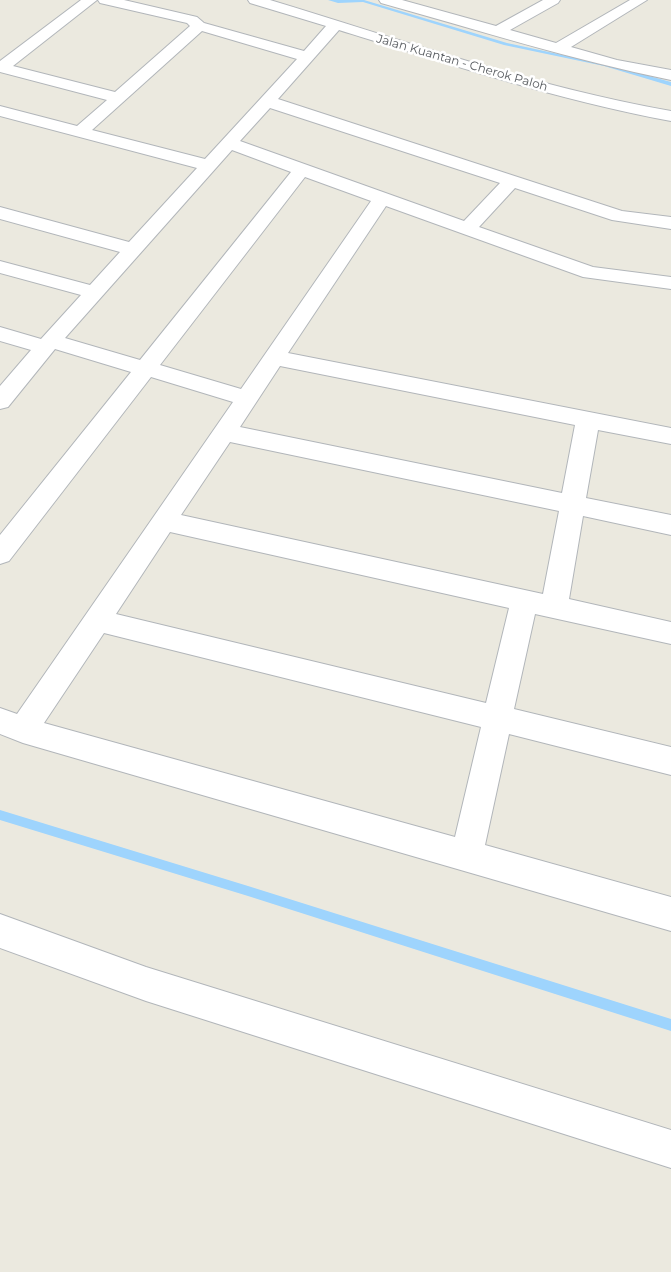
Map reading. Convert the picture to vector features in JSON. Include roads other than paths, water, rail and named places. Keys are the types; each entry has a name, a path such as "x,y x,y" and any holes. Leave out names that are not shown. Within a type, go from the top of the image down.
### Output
{"street":[{"path":"106,0 196,23 306,57"},
{"name":"Jalan Kuantan - Cherok Paloh","path":"255,0 335,26 580,98 671,116"},
{"path":"386,0 624,66 671,75"},
{"path":"496,32 553,0"},
{"path":"558,48 640,0"},
{"path":"66,2 87,3"},
{"path":"1,67 87,3"},
{"path":"80,132 119,98 196,23"},
{"path":"0,400 132,249 335,26"},
{"path":"1,67 119,98"},
{"path":"266,100 619,216 671,223"},
{"path":"0,111 208,166"},
{"path":"228,142 590,273 671,283"},
{"path":"0,554 302,169"},
{"path":"467,229 512,181"},
{"path":"382,198 96,620 11,726 671,914"},
{"path":"0,213 132,249"},
{"path":"0,267 94,292"},
{"path":"0,334 146,368 247,398"},
{"path":"274,358 671,436"},
{"path":"554,607 588,419"},
{"path":"223,432 671,525"},
{"path":"163,521 671,633"},
{"path":"466,857 524,601"},
{"path":"96,620 671,761"},
{"path":"0,931 146,984 671,1150"}],"waterway":[{"path":"330,0 338,2 363,1 506,44 605,65 671,84"},
{"path":"0,815 248,891 671,1025"}]}
